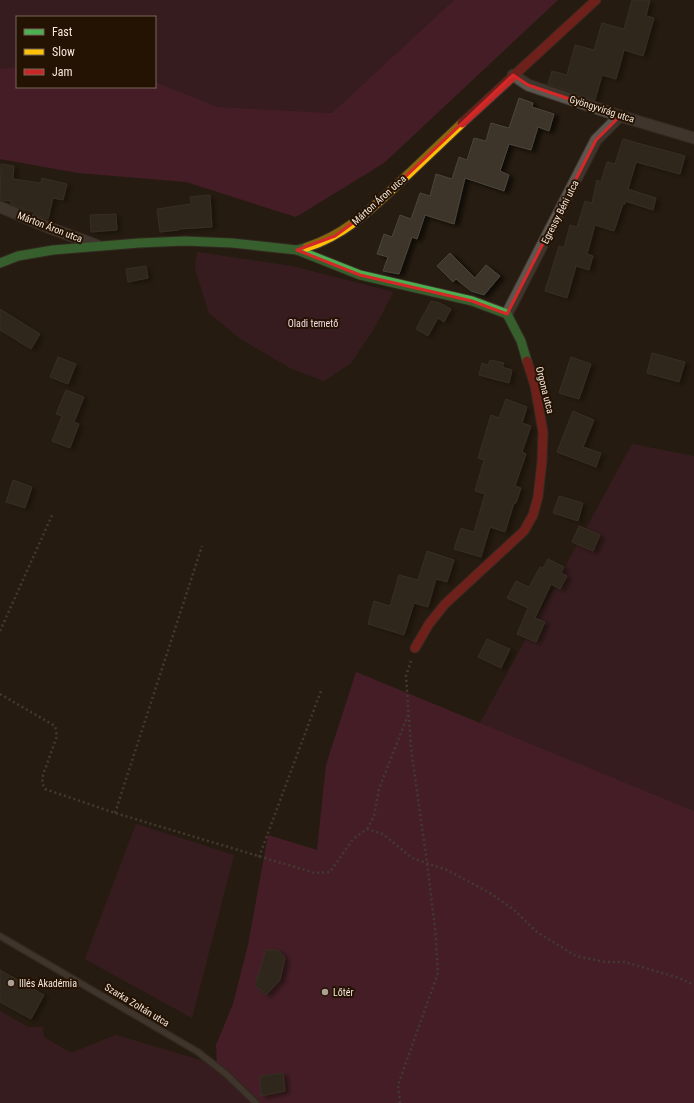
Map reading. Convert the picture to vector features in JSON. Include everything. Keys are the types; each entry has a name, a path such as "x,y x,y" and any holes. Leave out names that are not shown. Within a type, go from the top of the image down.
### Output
{"street":[{"name":"Márton Áron utca","path":"0,263 18,256 53,250 101,246 185,241 232,243 297,250 320,243 335,236 368,212 513,75 596,0"},
{"name":"Gyöngyvirág utca","path":"513,75 528,85 620,116 694,138"},
{"name":"Egressy Béni utca","path":"507,314 596,140 620,116"},
{"name":"Márton Áron utca","path":"0,207 50,228 101,246"},
{"path":"297,250 360,275 472,301 507,314"},
{"name":"Orgona utca","path":"415,648 429,624 445,604 524,531 533,515 538,497 542,461 543,432 535,386 521,341 507,314"}],"lane":[{"name":"Szarka Zoltán utca","path":"0,936 198,1052 226,1074 256,1103"}],"path":[{"path":"0,631 53,513"},
{"path":"115,813 202,546"},
{"path":"400,1103 398,1085 438,973 435,928 411,748 408,713 406,676 415,648"},
{"path":"259,857 322,688"},
{"path":"0,694 55,726 57,736 43,775 42,783 45,789 115,813 315,873 330,872 353,839 368,829 374,816 379,790 408,713"},
{"path":"368,829 383,834 412,858 448,870 490,893 513,909 537,932 576,956 605,962 625,962 679,978 694,985"}],"highlighted area":[{"path":"513,75 528,85 620,116 596,140 507,314 472,301 360,275 297,250 335,236 368,212"}],"green space":[{"path":"0,0 454,0 332,113 218,107 156,82 156,16 16,16 16,67 0,69"},
{"name":"Oladi temető","path":"197,252 292,266 393,292 375,327 351,363 324,381 290,368 241,339 209,313 195,269"},
{"path":"632,444 694,456 694,811 480,723"},
{"path":"136,824 234,855 192,1018 85,959"},
{"path":"0,1011 28,1027 43,1027 44,1037 71,1053 116,1035 217,1065 253,1103 0,1103"}],"shaded area":[{"path":"454,0 558,0 384,163 296,217 186,182 78,173 0,159 0,69 16,67 16,88 156,88 156,82 218,107 332,113"},
{"path":"356,672 694,811 694,1103 253,1103 217,1065 216,1045 233,1004 248,945 268,835 317,850 326,765"}],"building":[{"path":"632,0 650,0 646,16 654,18 643,56 624,50 616,79 602,75 595,100 548,84 552,71 567,75 575,45 594,50 602,23 624,29"},
{"path":"519,98 533,103 532,107 554,114 549,131 538,127 531,150 509,144 500,171 509,175 504,191 465,178 454,224 425,215 417,239 412,237 399,274 383,271 388,257 377,254 384,234 392,237 400,215 411,219 420,193 430,196 436,174 452,179 459,157 467,160 474,138 486,141 491,123 509,128"},
{"path":"623,139 685,156 680,174 636,162 628,189 656,198 653,210 625,201 614,231 595,225 587,254 593,256 589,270 576,266 567,298 545,291 559,246 564,248 570,225 577,227 585,201 592,203 597,180 601,182 607,162 615,164"},
{"path":"1,164 14,166 13,179 41,183 42,178 67,184 63,200 53,198 48,219 34,214 34,212 11,204 11,201 0,200"},
{"path":"210,195 212,227 160,232 157,209 191,204 190,197"},
{"path":"116,214 117,230 91,232 90,215"},
{"path":"450,253 475,278 486,265 500,276 484,295 471,291 456,279 453,282 437,266"},
{"path":"146,266 148,278 128,282 126,269"},
{"path":"431,301 440,303 451,309 444,322 438,318 428,336 416,329"},
{"path":"0,309 40,334 31,349 0,330"},
{"path":"652,353 685,362 679,382 647,373"},
{"path":"58,357 76,364 68,384 50,377"},
{"path":"571,357 591,364 579,399 559,393"},
{"path":"490,360 504,363 502,367 512,370 509,383 479,375 482,363 488,365"},
{"path":"66,390 84,397 74,422 79,424 70,448 52,441 62,416 56,414"},
{"path":"506,399 527,407 522,423 531,426 522,452 526,454 515,486 521,488 516,503 514,503 505,532 490,527 481,557 454,549 461,528 474,532 485,494 475,491 484,460 478,458 491,415 499,418"},
{"path":"573,411 594,420 583,447 601,453 596,467 557,452"},
{"path":"13,480 32,487 25,508 6,502"},
{"path":"559,496 583,503 578,521 553,513"},
{"path":"579,526 600,535 593,551 572,542"},
{"path":"427,551 454,560 447,582 436,579 428,607 414,603 404,635 368,624 374,601 390,606 399,575 418,580"},
{"path":"548,559 564,567 561,573 567,576 560,589 551,584 535,618 545,622 536,642 517,634 528,608 507,598 516,581 529,587 540,567 543,568"},
{"path":"487,639 510,649 501,668 478,657"},
{"path":"266,950 278,950 285,958 280,980 266,995 255,985"},
{"name":"Illés Akadémia","path":"0,970 44,995 31,1019 0,1002"},
{"path":"283,1073 285,1091 261,1096 260,1076"}],"traffic: fast":[{"path":"0,263 18,256 53,250 139,243 185,241 232,243 297,250 307,247"},
{"path":"297,250 360,275 472,301 507,314 521,341 527,361"}],"traffic: slow":[{"path":"307,247 321,242 347,228 380,200 462,123"}],"traffic: jam":[{"path":"462,123 596,0"},
{"path":"415,648 429,624 445,604 524,531 533,515 538,497 542,461 543,432 535,386 527,361"}],"place":[{"name":"Illés Akadémia","path":"11,983"},
{"name":"Lőtér","path":"325,992"}]}
